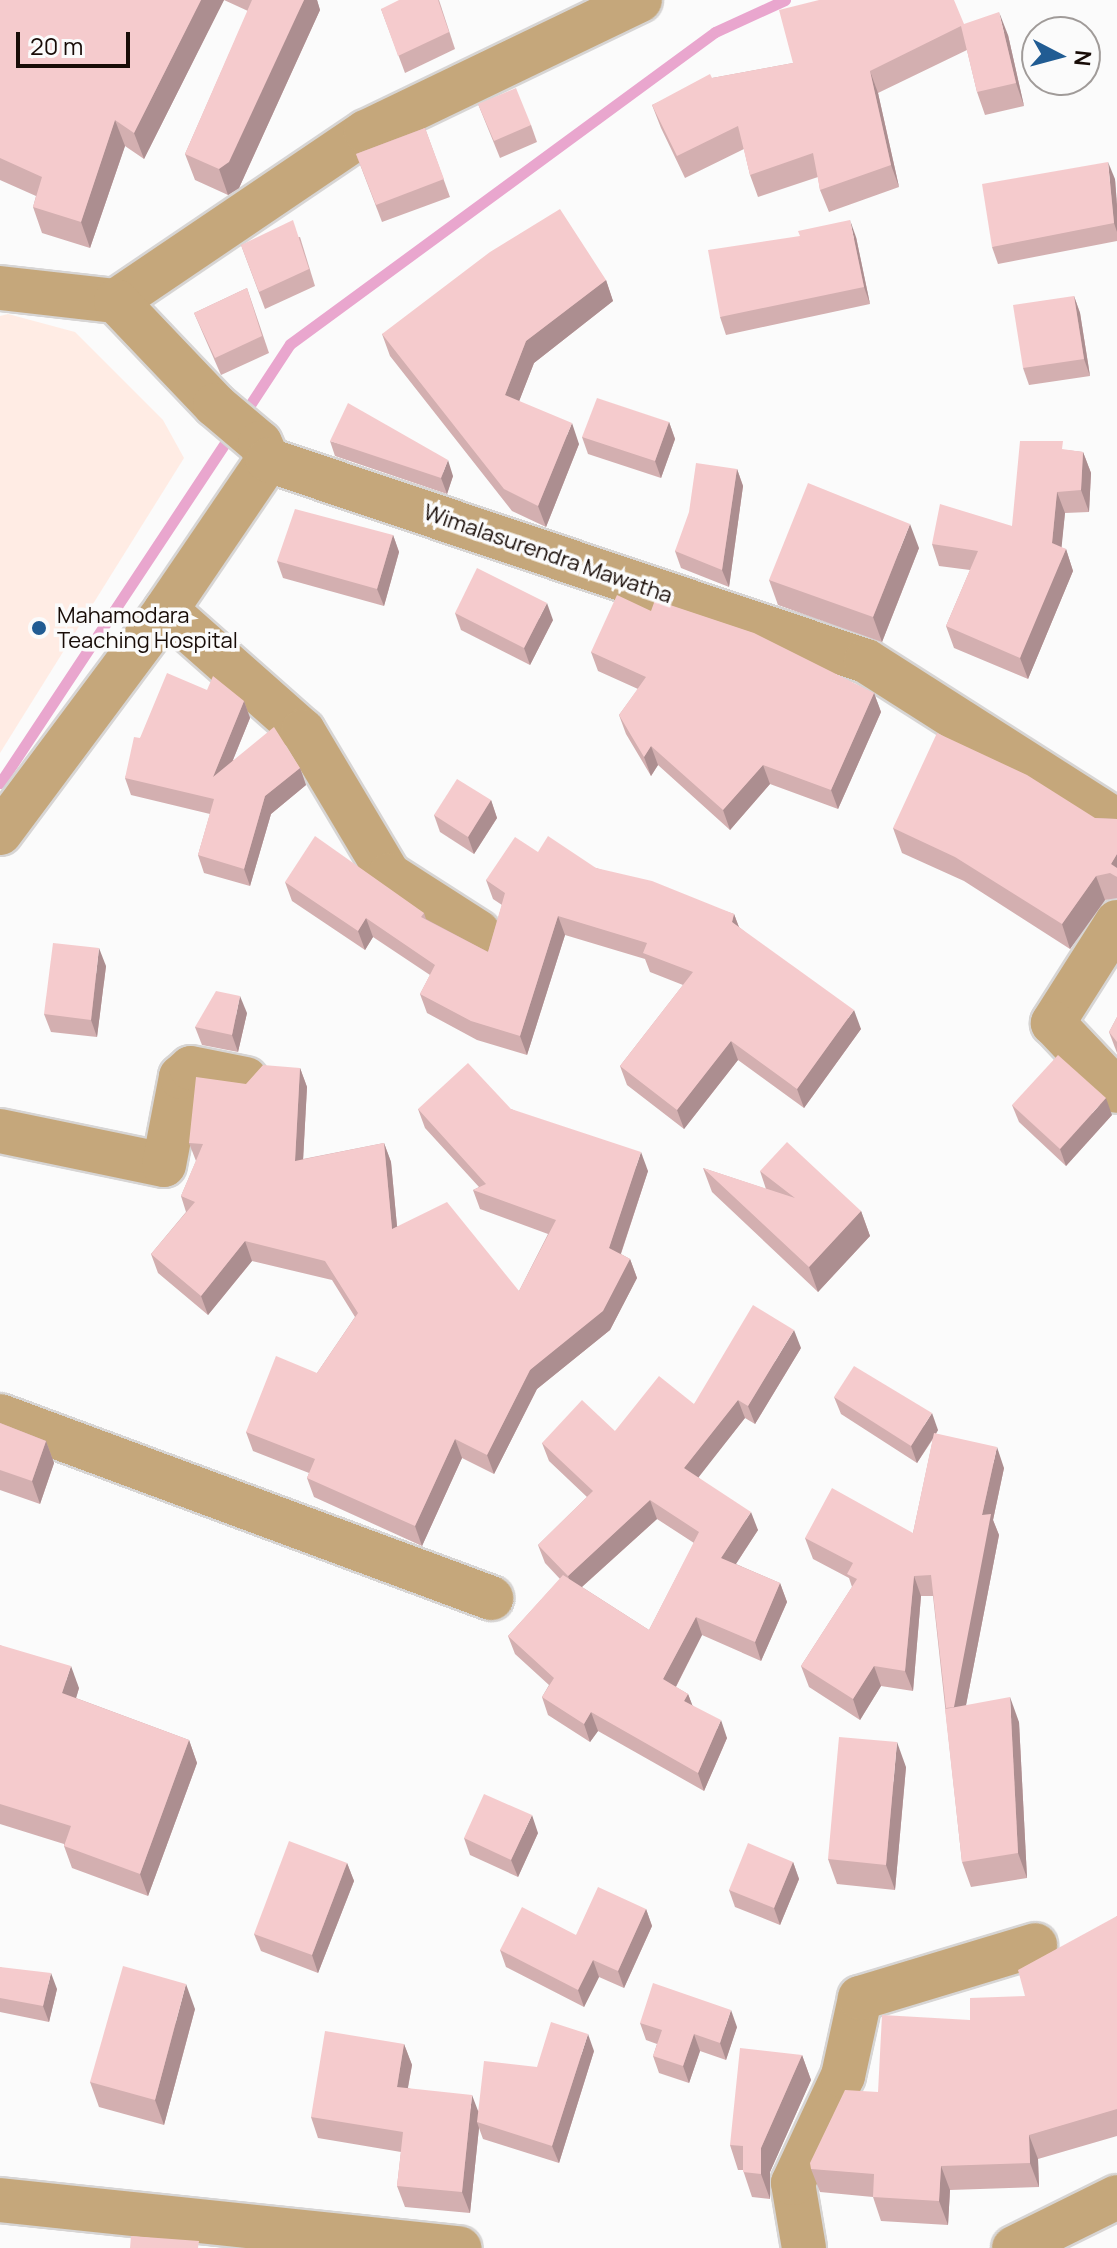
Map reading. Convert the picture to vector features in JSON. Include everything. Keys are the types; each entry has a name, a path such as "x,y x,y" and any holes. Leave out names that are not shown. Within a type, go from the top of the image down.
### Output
{"street":[{"path":"0,288 116,301 366,132 640,0"},
{"name":"Wimalasurendra Mawatha","path":"116,301 215,405 264,451 866,661 1117,821"},
{"path":"0,833 166,610 264,451"},
{"path":"166,610 303,731 389,875 478,932"},
{"path":"1117,922 1053,1023 1117,1091"},
{"path":"0,1131 164,1165 181,1077 191,1068 246,1079"},
{"path":"0,1416 491,1598"},
{"path":"804,2248 793,2183 843,2076 860,1998 1035,1945"},
{"path":"1014,2248 1117,2197"},
{"path":"0,2200 459,2248"}],"shaded area":[{"name":"Mahamodara Teaching Hospital","path":"8,314 75,332 163,420 184,458 0,753 0,316"}],"building":[{"path":"0,0 201,0 134,133 115,120 81,222 33,207 42,177 0,158"},
{"path":"252,0 304,0 229,162 219,169 185,154"},
{"path":"399,0 438,0 449,32 398,56 381,9"},
{"path":"819,0 954,0 964,24 999,12 1016,83 977,92 961,26 870,71 891,165 820,190 813,153 750,175 738,126 677,156 652,105 710,74 712,78 793,63 779,10"},
{"path":"516,88 531,125 494,141 478,104"},
{"path":"425,128 444,179 376,205 356,154"},
{"path":"1108,162 1114,223 992,247 982,184"},
{"path":"560,209 606,280 526,341 505,395 572,423 538,506 504,489 382,334 490,252"},
{"path":"293,220 309,269 259,292 241,245"},
{"path":"850,220 864,287 720,317 708,250 800,236 798,231"},
{"path":"247,288 262,336 215,358 194,313"},
{"path":"1074,296 1084,359 1023,368 1013,305"},
{"path":"597,398 669,422 655,461 582,437"},
{"path":"348,403 448,460 441,478 330,441"},
{"path":"1020,441 1063,441 1062,449 1083,452 1081,490 1057,492 1052,543 1066,549 1020,658 946,626 978,551 932,544 940,504 1012,526"},
{"path":"696,463 737,469 722,570 675,551 689,512"},
{"path":"808,483 910,524 873,617 769,580"},
{"path":"295,509 393,535 377,589 277,561"},
{"path":"477,568 547,603 524,648 455,613"},
{"path":"617,595 651,611 655,600 754,633 874,693 831,790 763,765 723,810 651,746 644,757 619,715 646,677 591,652"},
{"path":"167,673 207,690 213,676 244,701 213,777 274,727 300,768 265,796 244,869 198,855 214,799 125,778 134,737 140,738"},
{"path":"937,733 1027,775 1095,818 1117,819 1117,854 1111,864 1117,868 1117,877 1110,873 1096,876 1062,924 955,857 893,828"},
{"path":"457,779 491,800 468,837 434,815"},
{"path":"315,836 424,913 421,917 488,952 505,893 486,880 515,837 538,852 548,836 596,868 652,881 734,914 732,922 854,1010 797,1089 731,1041 677,1110 620,1066 693,972 643,953 647,943 558,916 520,1036 471,1021 420,994 435,965 366,918 358,931 285,882"},
{"path":"53,943 99,948 91,1020 44,1014"},
{"path":"216,991 240,996 232,1035 195,1027"},
{"path":"1117,1017 1117,1042 1109,1032"},
{"path":"1058,1055 1106,1098 1060,1149 1012,1105"},
{"path":"468,1063 511,1109 641,1152 609,1248 630,1259 603,1311 530,1370 487,1455 455,1439 415,1526 307,1478 315,1459 246,1432 276,1356 317,1373 358,1313 325,1261 245,1241 201,1296 151,1254 195,1202 181,1196 203,1144 189,1143 196,1077 246,1084 263,1065 300,1068 295,1161 384,1143 392,1229 447,1202 519,1291 556,1220 473,1190 486,1184 418,1109"},
{"path":"787,1142 861,1211 809,1267 703,1168 795,1198 760,1171"},
{"path":"753,1305 794,1330 748,1406 738,1400 684,1468 751,1512 721,1558 780,1583 755,1642 696,1617 663,1679 688,1694 684,1701 721,1720 698,1773 591,1712 584,1724 542,1697 554,1678 508,1636 563,1575 649,1630 699,1532 650,1500 568,1576 538,1545 593,1491 542,1443 582,1400 615,1431 659,1376 694,1404"},
{"path":"854,1366 932,1413 911,1446 834,1397"},
{"path":"0,1423 46,1441 32,1481 0,1470"},
{"path":"934,1433 997,1447 982,1515 991,1514 954,1707 946,1708 931,1575 914,1576 905,1671 874,1666 853,1699 801,1666 857,1579 847,1574 853,1563 805,1538 832,1488 913,1533"},
{"path":"0,1645 71,1666 62,1693 189,1740 140,1874 64,1846 71,1826 0,1804"},
{"path":"1010,1697 1018,1853 962,1862 945,1709"},
{"path":"839,1737 897,1742 886,1865 828,1859"},
{"path":"484,1794 532,1815 511,1860 464,1838"},
{"path":"289,1841 347,1863 312,1955 254,1934"},
{"path":"748,1843 793,1862 774,1908 729,1890"},
{"path":"598,1887 646,1909 618,1971 593,1960 578,1990 500,1950 522,1907 576,1935"},
{"path":"1117,1916 1117,2109 1029,2135 1030,2163 941,2166 939,2201 873,2197 874,2174 811,2169 810,2163 845,2090 878,2092 882,2015 970,2020 970,1998 1025,1996 1018,1970"},
{"path":"123,1966 186,1984 155,2100 90,2082"},
{"path":"0,1967 51,1973 43,2006 0,1998"},
{"path":"653,1983 731,2010 720,2043 694,2034 683,2066 653,2056 662,2030 640,2023"},
{"path":"551,2022 588,2034 552,2146 477,2122 484,2061 537,2067"},
{"path":"325,2031 404,2044 397,2087 472,2095 462,2192 397,2186 403,2132 311,2117"},
{"path":"740,2048 802,2055 761,2148 761,2174 743,2172 743,2146 730,2145"},
{"path":"131,2236 199,2241 198,2248 130,2248"}],"waterway":[{"path":"242,417 290,344 715,32 785,0"},
{"path":"0,783 233,431"}],"place":[{"name":"Mahamodara Teaching Hospital","path":"39,628"}]}
